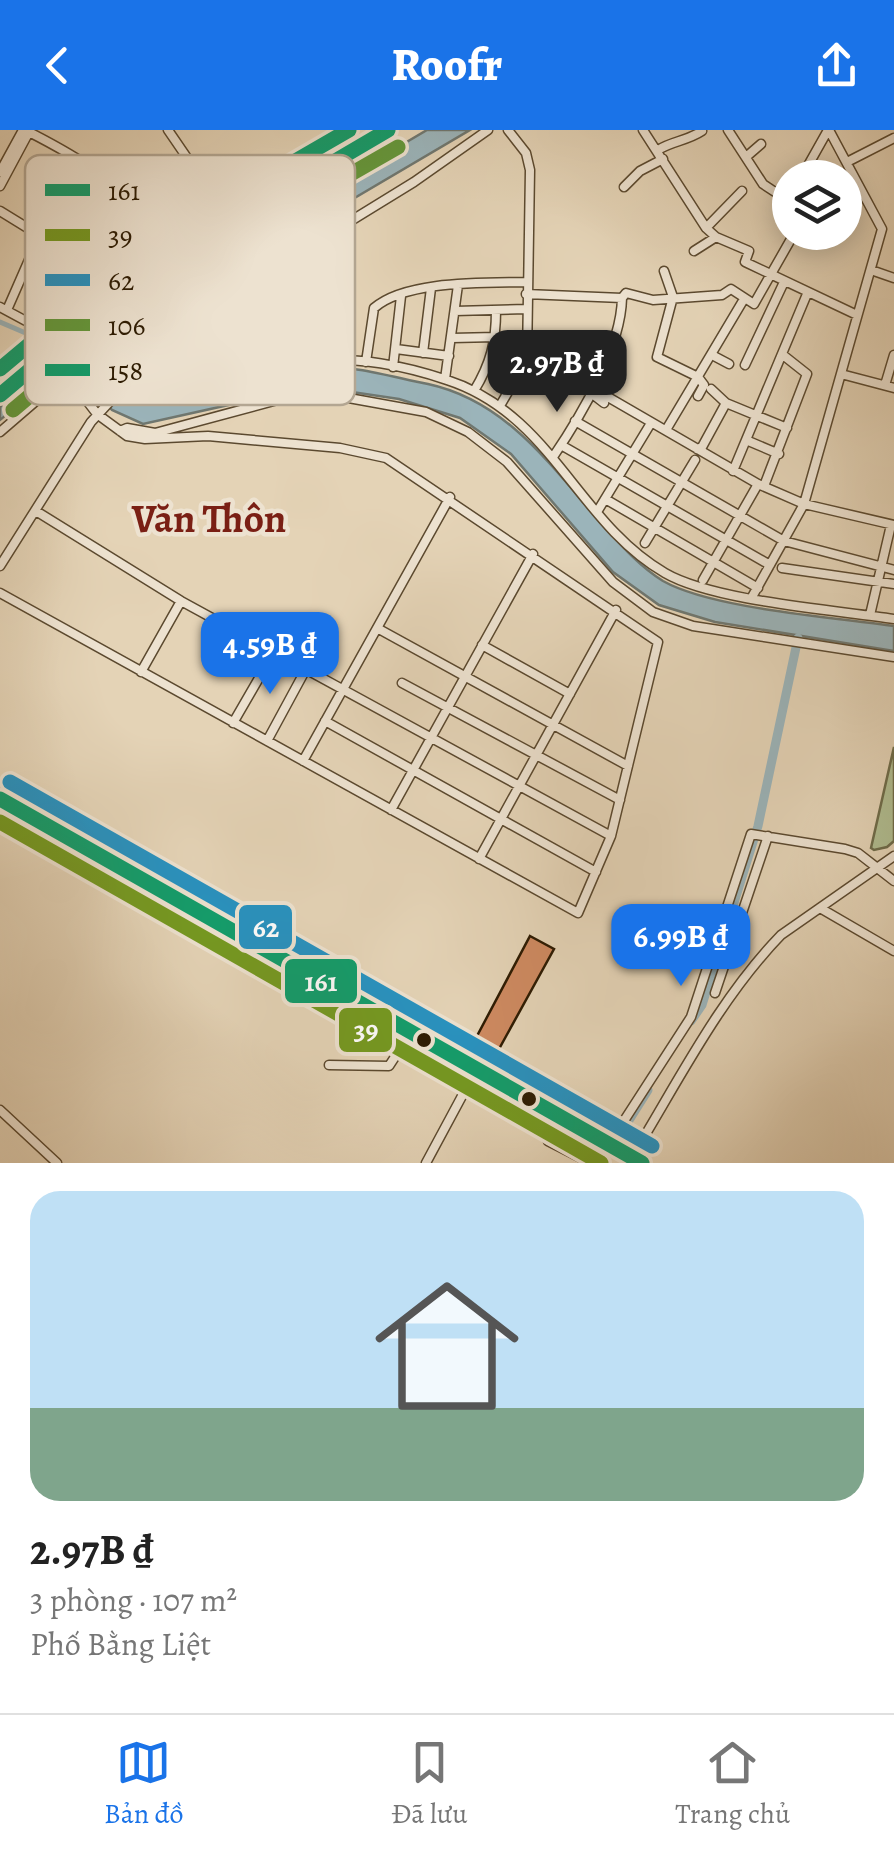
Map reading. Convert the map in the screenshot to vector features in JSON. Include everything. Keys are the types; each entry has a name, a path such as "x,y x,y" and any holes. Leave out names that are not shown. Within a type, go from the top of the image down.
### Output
{"main road":[{"path":"345,155 388,130"},
{"path":"0,395 25,377"},
{"path":"0,799 632,1157"}],"street":[{"path":"168,130 185,155"},
{"path":"328,142 353,130"},
{"path":"355,218 488,130"},
{"path":"501,404 527,359 526,282 530,274 530,170 526,154 508,130"},
{"path":"643,130 716,238 748,251 745,262 806,294 858,315"},
{"path":"728,130 763,184 772,190"},
{"path":"811,160 829,130 847,160"},
{"path":"27,131 68,155"},
{"path":"0,172 27,131"},
{"path":"0,186 27,131"},
{"path":"624,187 661,155 671,141 686,141 702,132"},
{"path":"852,160 894,138"},
{"path":"746,157 761,144"},
{"path":"862,189 882,228 894,233"},
{"path":"706,228 742,192"},
{"path":"0,211 25,227"},
{"path":"752,597 804,504 882,228"},
{"path":"694,252 716,238"},
{"path":"553,457 591,393 626,293 646,300 722,295 731,289 754,304 784,250"},
{"path":"4,308 25,263"},
{"path":"871,270 894,278"},
{"path":"664,271 672,298 658,357 698,377 704,385 698,396"},
{"path":"366,362 374,308 385,298 431,288 526,282"},
{"path":"746,365 784,282"},
{"path":"445,379 458,285"},
{"path":"423,353 431,288"},
{"path":"526,294 622,298"},
{"path":"732,471 806,294"},
{"path":"393,367 402,296"},
{"path":"666,430 744,300"},
{"path":"455,311 526,309"},
{"path":"474,390 489,366 496,337 496,310"},
{"path":"452,338 496,337"},
{"path":"396,349 449,356"},
{"path":"712,355 729,364"},
{"path":"703,580 779,454 806,374 783,355"},
{"path":"841,374 890,386 894,355"},
{"path":"527,359 604,403"},
{"path":"355,362 445,379 501,404 553,457 597,512 638,554 666,574 698,588 894,619"},
{"path":"711,389 726,403 787,428"},
{"path":"591,393 602,393 732,471 804,504 893,525 870,616"},
{"path":"355,399 426,412 468,432 508,462 614,582 653,612 693,626 894,658"},
{"path":"697,450 726,403"},
{"path":"0,432 30,405"},
{"path":"0,593 578,912 611,836 658,642 386,458 340,448 208,436 145,440 120,431 93,405"},
{"path":"0,566 105,405"},
{"path":"120,431 127,428 155,434 263,405"},
{"path":"575,421 784,541 894,570"},
{"path":"597,512 651,424"},
{"path":"746,440 779,454"},
{"path":"561,445 770,565"},
{"path":"645,543 695,460"},
{"path":"303,761 450,498"},
{"path":"607,500 758,588"},
{"path":"36,511 181,600 611,836"},
{"path":"391,810 533,554"},
{"path":"782,568 894,584"},
{"path":"141,672 181,600"},
{"path":"479,858 616,610"},
{"path":"377,628 628,766"},
{"path":"482,646 570,694"},
{"path":"234,722 272,651"},
{"path":"267,741 306,669"},
{"path":"402,683 620,800"},
{"path":"325,722 596,872"},
{"path":"760,835 845,848 894,882"},
{"path":"548,1142 590,1162 605,1142 691,1017 714,972 760,835"},
{"path":"715,993 714,972 760,835"},
{"path":"632,1157 749,972 781,935 894,856"},
{"path":"820,908 894,951"},
{"path":"329,1066 389,1066 404,1043 404,1029"},
{"path":"426,1163 476,1070"},
{"path":"0,1110 56,1163"}],"green space":[{"path":"894,747 894,841 874,850 871,848"}],"water":[{"path":"427,130 470,130 355,198 355,173"},
{"path":"355,370 456,393 505,421 546,459 623,547 663,581 685,591 742,605 894,626 894,651 715,622 659,605 613,572 511,454 460,418 399,399 355,392"},
{"path":"25,385 25,400 0,420 0,407"},
{"path":"108,405 228,405 143,424"}],"building":[{"path":"530,936 554,949 499,1049 477,1036"}],"waterway":[{"path":"0,322 25,333"},
{"path":"691,1021 702,1005 758,826 798,638"},
{"path":"602,1163 648,1090"}],"transit line":[{"name":"158","path":"306,155 349,130"},
{"name":"161","path":"345,155 388,130"},
{"name":"106","path":"355,172 398,147"},
{"name":"158","path":"0,369 25,348"},
{"name":"161","path":"0,395 25,374"},
{"name":"106","path":"13,410 25,400"},
{"name":"62","path":"10,782 652,1146"},
{"name":"161","path":"0,799 642,1163"},
{"name":"39","path":"0,822 601,1163"}],"district":[{"name":"Văn Thôn","path":"209,518"}]}
